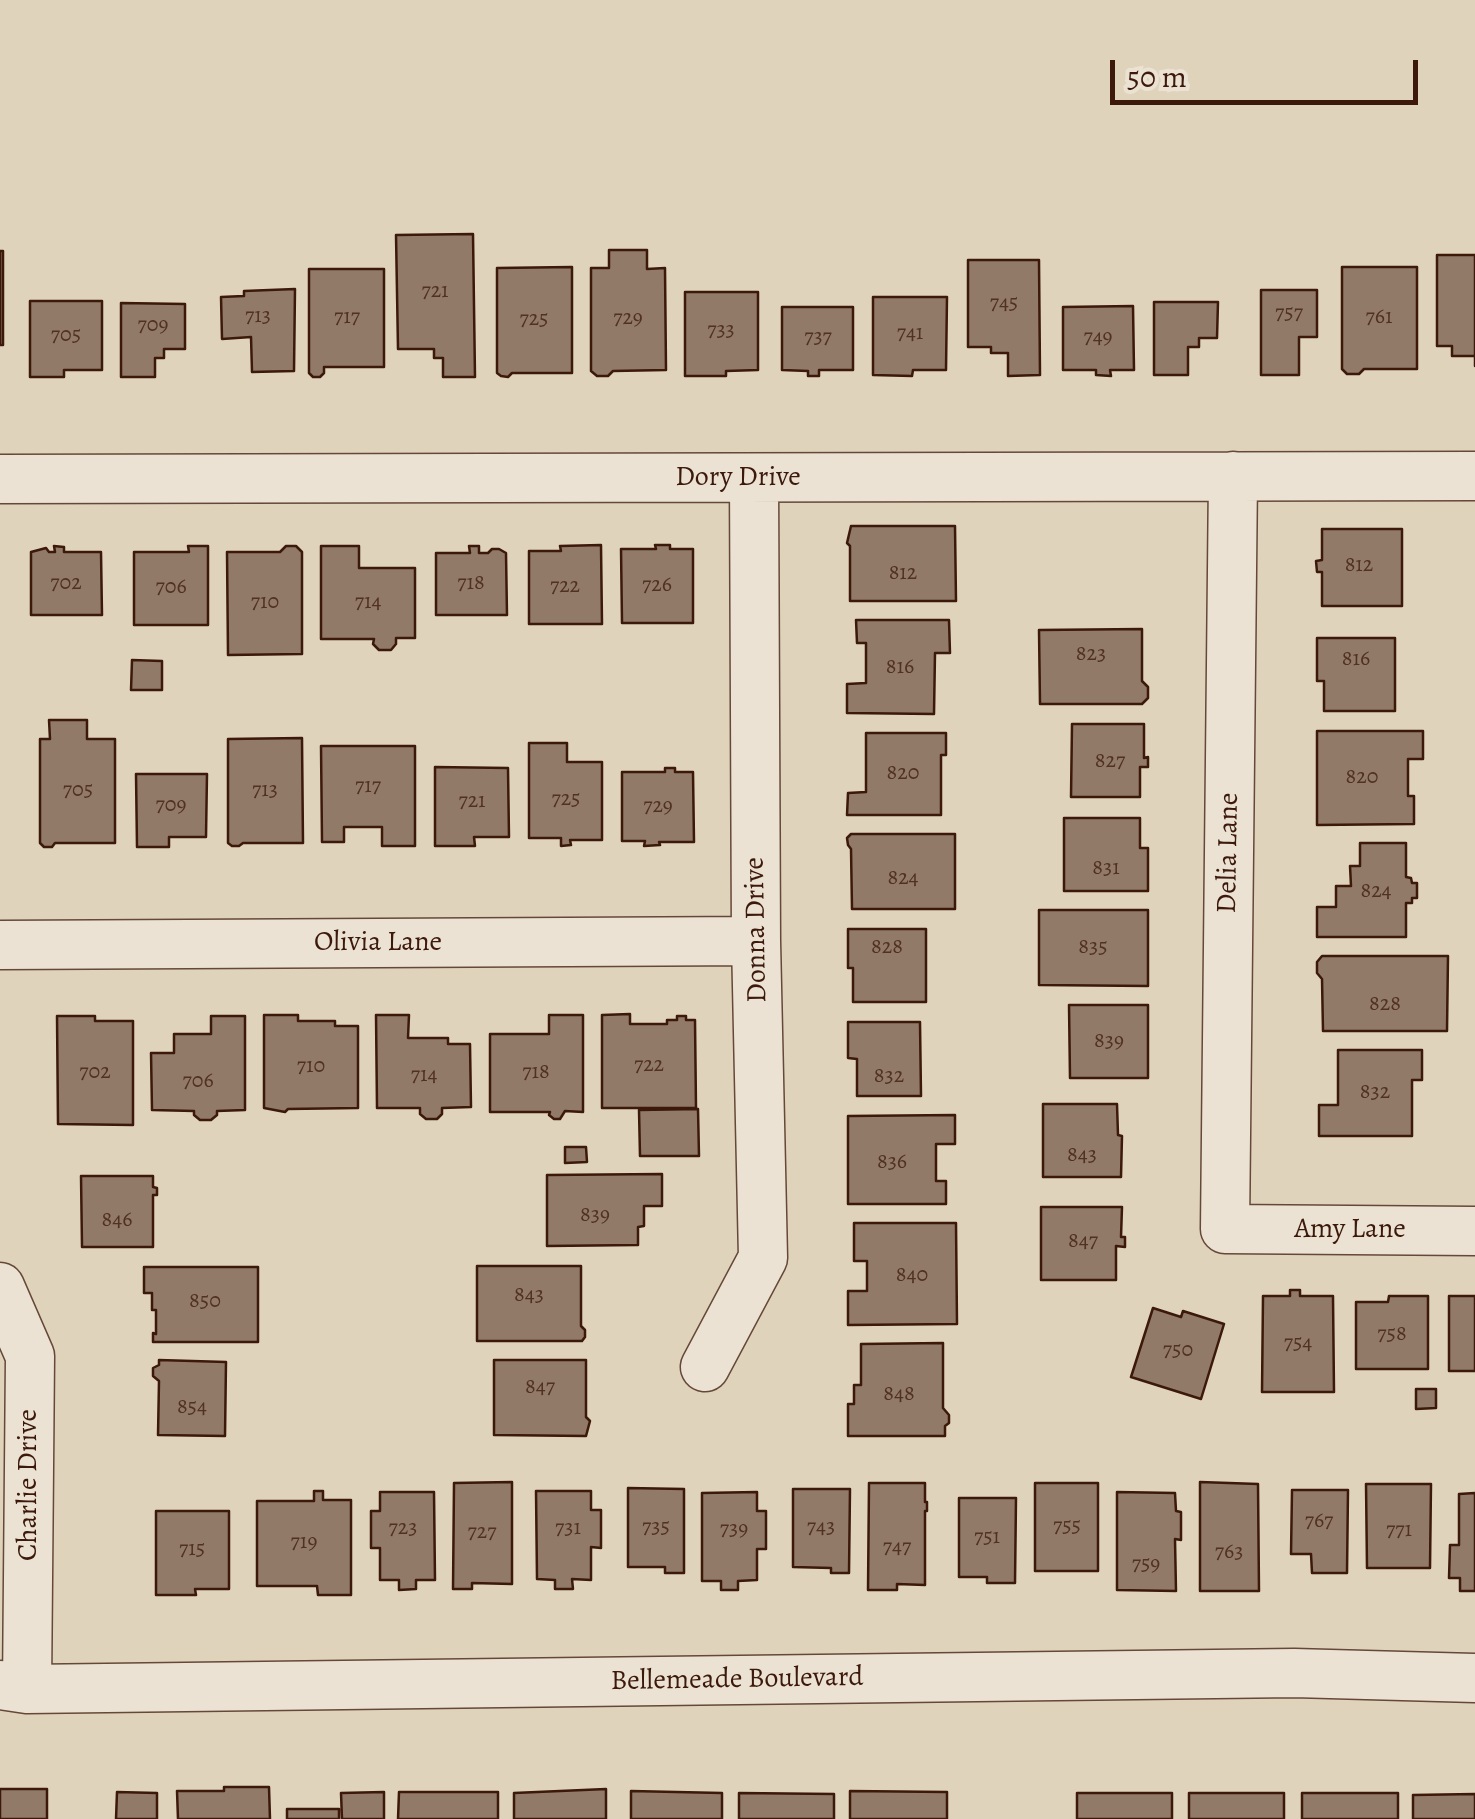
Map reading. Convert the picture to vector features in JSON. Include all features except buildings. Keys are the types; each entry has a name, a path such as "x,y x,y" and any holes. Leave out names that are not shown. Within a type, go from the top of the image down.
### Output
{"street":[{"name":"Delia Lane","path":"1225,1230 1233,476"},
{"name":"Dory Drive","path":"0,480 1475,476"},
{"name":"Donna Drive","path":"704,1367 763,1258 756,940 754,478"},
{"name":"Olivia Lane","path":"0,945 756,940"},
{"name":"Amy Lane","path":"1225,1230 1475,1231"},
{"name":"Charlie Drive","path":"0,1287 30,1356 14,1687"},
{"name":"Bellemeade Boulevard","path":"14,1687 1294,1673 1475,1678"}]}
